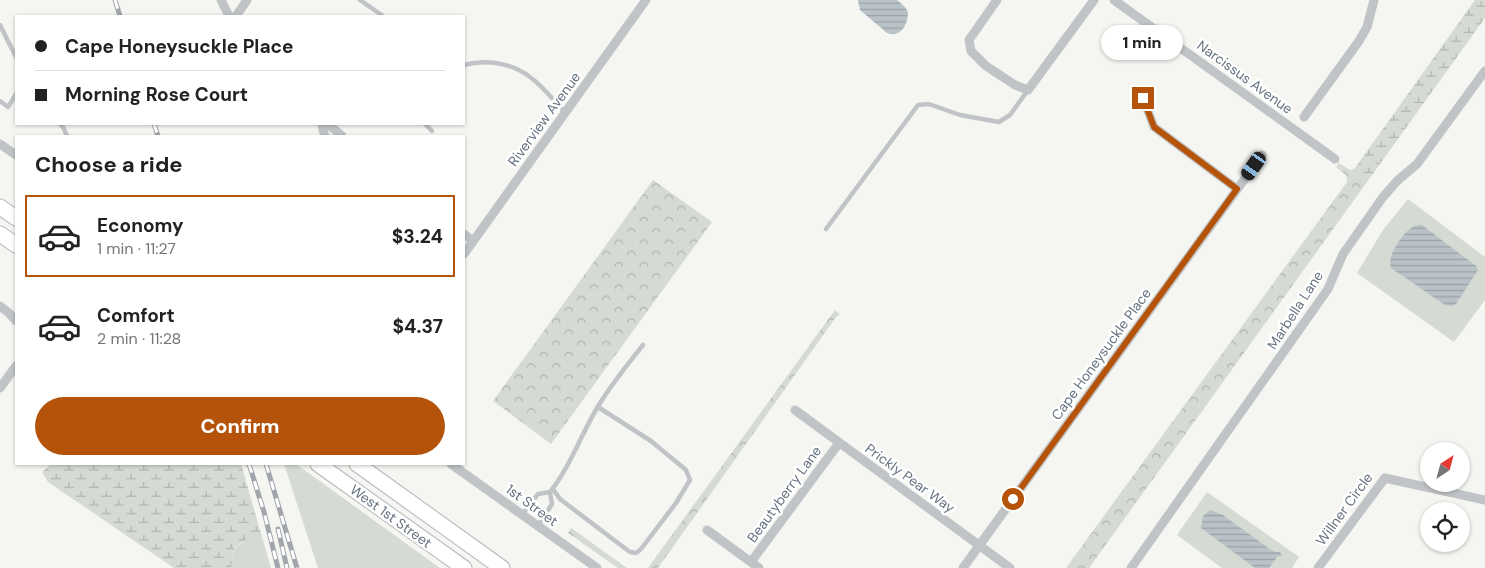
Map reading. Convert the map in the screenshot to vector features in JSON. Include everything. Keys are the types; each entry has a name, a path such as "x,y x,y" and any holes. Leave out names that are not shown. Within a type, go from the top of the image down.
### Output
{"main road":[{"path":"0,206 15,217"},
{"path":"0,234 15,244"},
{"name":"West 1st Street","path":"319,465 464,568"},
{"name":"West 1st Street","path":"358,465 502,568"}],"street":[{"path":"222,0 229,15"},
{"path":"237,15 247,0"},
{"name":"Riverview Avenue","path":"465,253 646,0"},
{"path":"997,0 969,40 970,51 1015,85 1028,90 1094,0"},
{"name":"Narcissus Avenue","path":"1114,0 1335,159"},
{"path":"1304,116 1360,42 1367,27 1374,0"},
{"name":"Marbella Lane","path":"1130,568 1328,289 1343,254 1383,197 1397,181 1417,164 1485,71"},
{"path":"1143,98 1154,127 1237,189"},
{"path":"329,125 341,135"},
{"path":"0,144 15,154"},
{"name":"Cape Honeysuckle Place","path":"963,568 1262,155"},
{"path":"465,235 473,241"},
{"path":"0,306 15,320"},
{"path":"0,388 15,367"},
{"name":"Prickly Pear Way","path":"795,410 1010,568"},
{"name":"Beautyberry Lane","path":"751,562 839,443"},
{"name":"1st Street","path":"453,465 596,568"},
{"name":"Willner Circle","path":"1318,568 1385,478 1485,500"},
{"path":"707,530 760,568"}],"lane":[{"path":"360,0 382,15"},
{"path":"0,25 15,55"},
{"path":"465,65 475,62 500,63 518,70 530,76 565,113"},
{"path":"826,229 918,105 929,104 960,114 999,122 1010,115 1028,90"},
{"path":"0,101 8,106 15,96"},
{"path":"426,125 432,131"},
{"path":"538,526 552,504 551,491 598,407 620,374 643,345"},
{"path":"551,491 630,552 636,553 676,503 690,480 686,470 651,441 598,407"},
{"path":"522,514 538,494 551,491"}],"green space":[{"path":"1475,0 1485,0 1485,18 1367,182 1347,169 1355,168"},
{"path":"1339,163 1367,182 1089,568 1066,568 1347,182 1347,176 1336,167"},
{"path":"653,180 712,222 551,444 493,401"},
{"path":"1408,199 1485,257 1485,300 1454,342 1357,273 1383,230"},
{"path":"835,310 840,314 836,317 658,568 648,568"},
{"path":"50,465 241,465 262,537 245,540 234,548 231,568 174,568 48,482 42,472"},
{"path":"284,465 297,465 440,568 318,568"},
{"path":"1207,492 1299,557 1292,568 1222,568 1177,535"},
{"path":"571,528 627,568 618,568 568,533"},
{"path":"262,537 271,568 231,568 234,549 245,540"}],"shaded area":[{"path":"858,0 897,0 908,12 907,21 903,29 896,34 887,33 860,10"},
{"path":"1417,225 1422,225 1476,266 1478,270 1456,304 1452,306 1445,305 1391,268 1391,257 1396,245 1410,229"},
{"path":"1210,510 1223,515 1271,550 1280,552 1282,556 1278,556 1269,568 1255,568 1201,528 1203,516"}],"railway":[{"path":"115,0 120,15"},
{"path":"154,125 158,135"},
{"path":"249,465 264,512 278,568"},
{"path":"266,465 297,568"},
{"path":"278,529 287,568"}],"route":[{"path":"1013,499 1237,189 1154,127 1143,98"}]}
